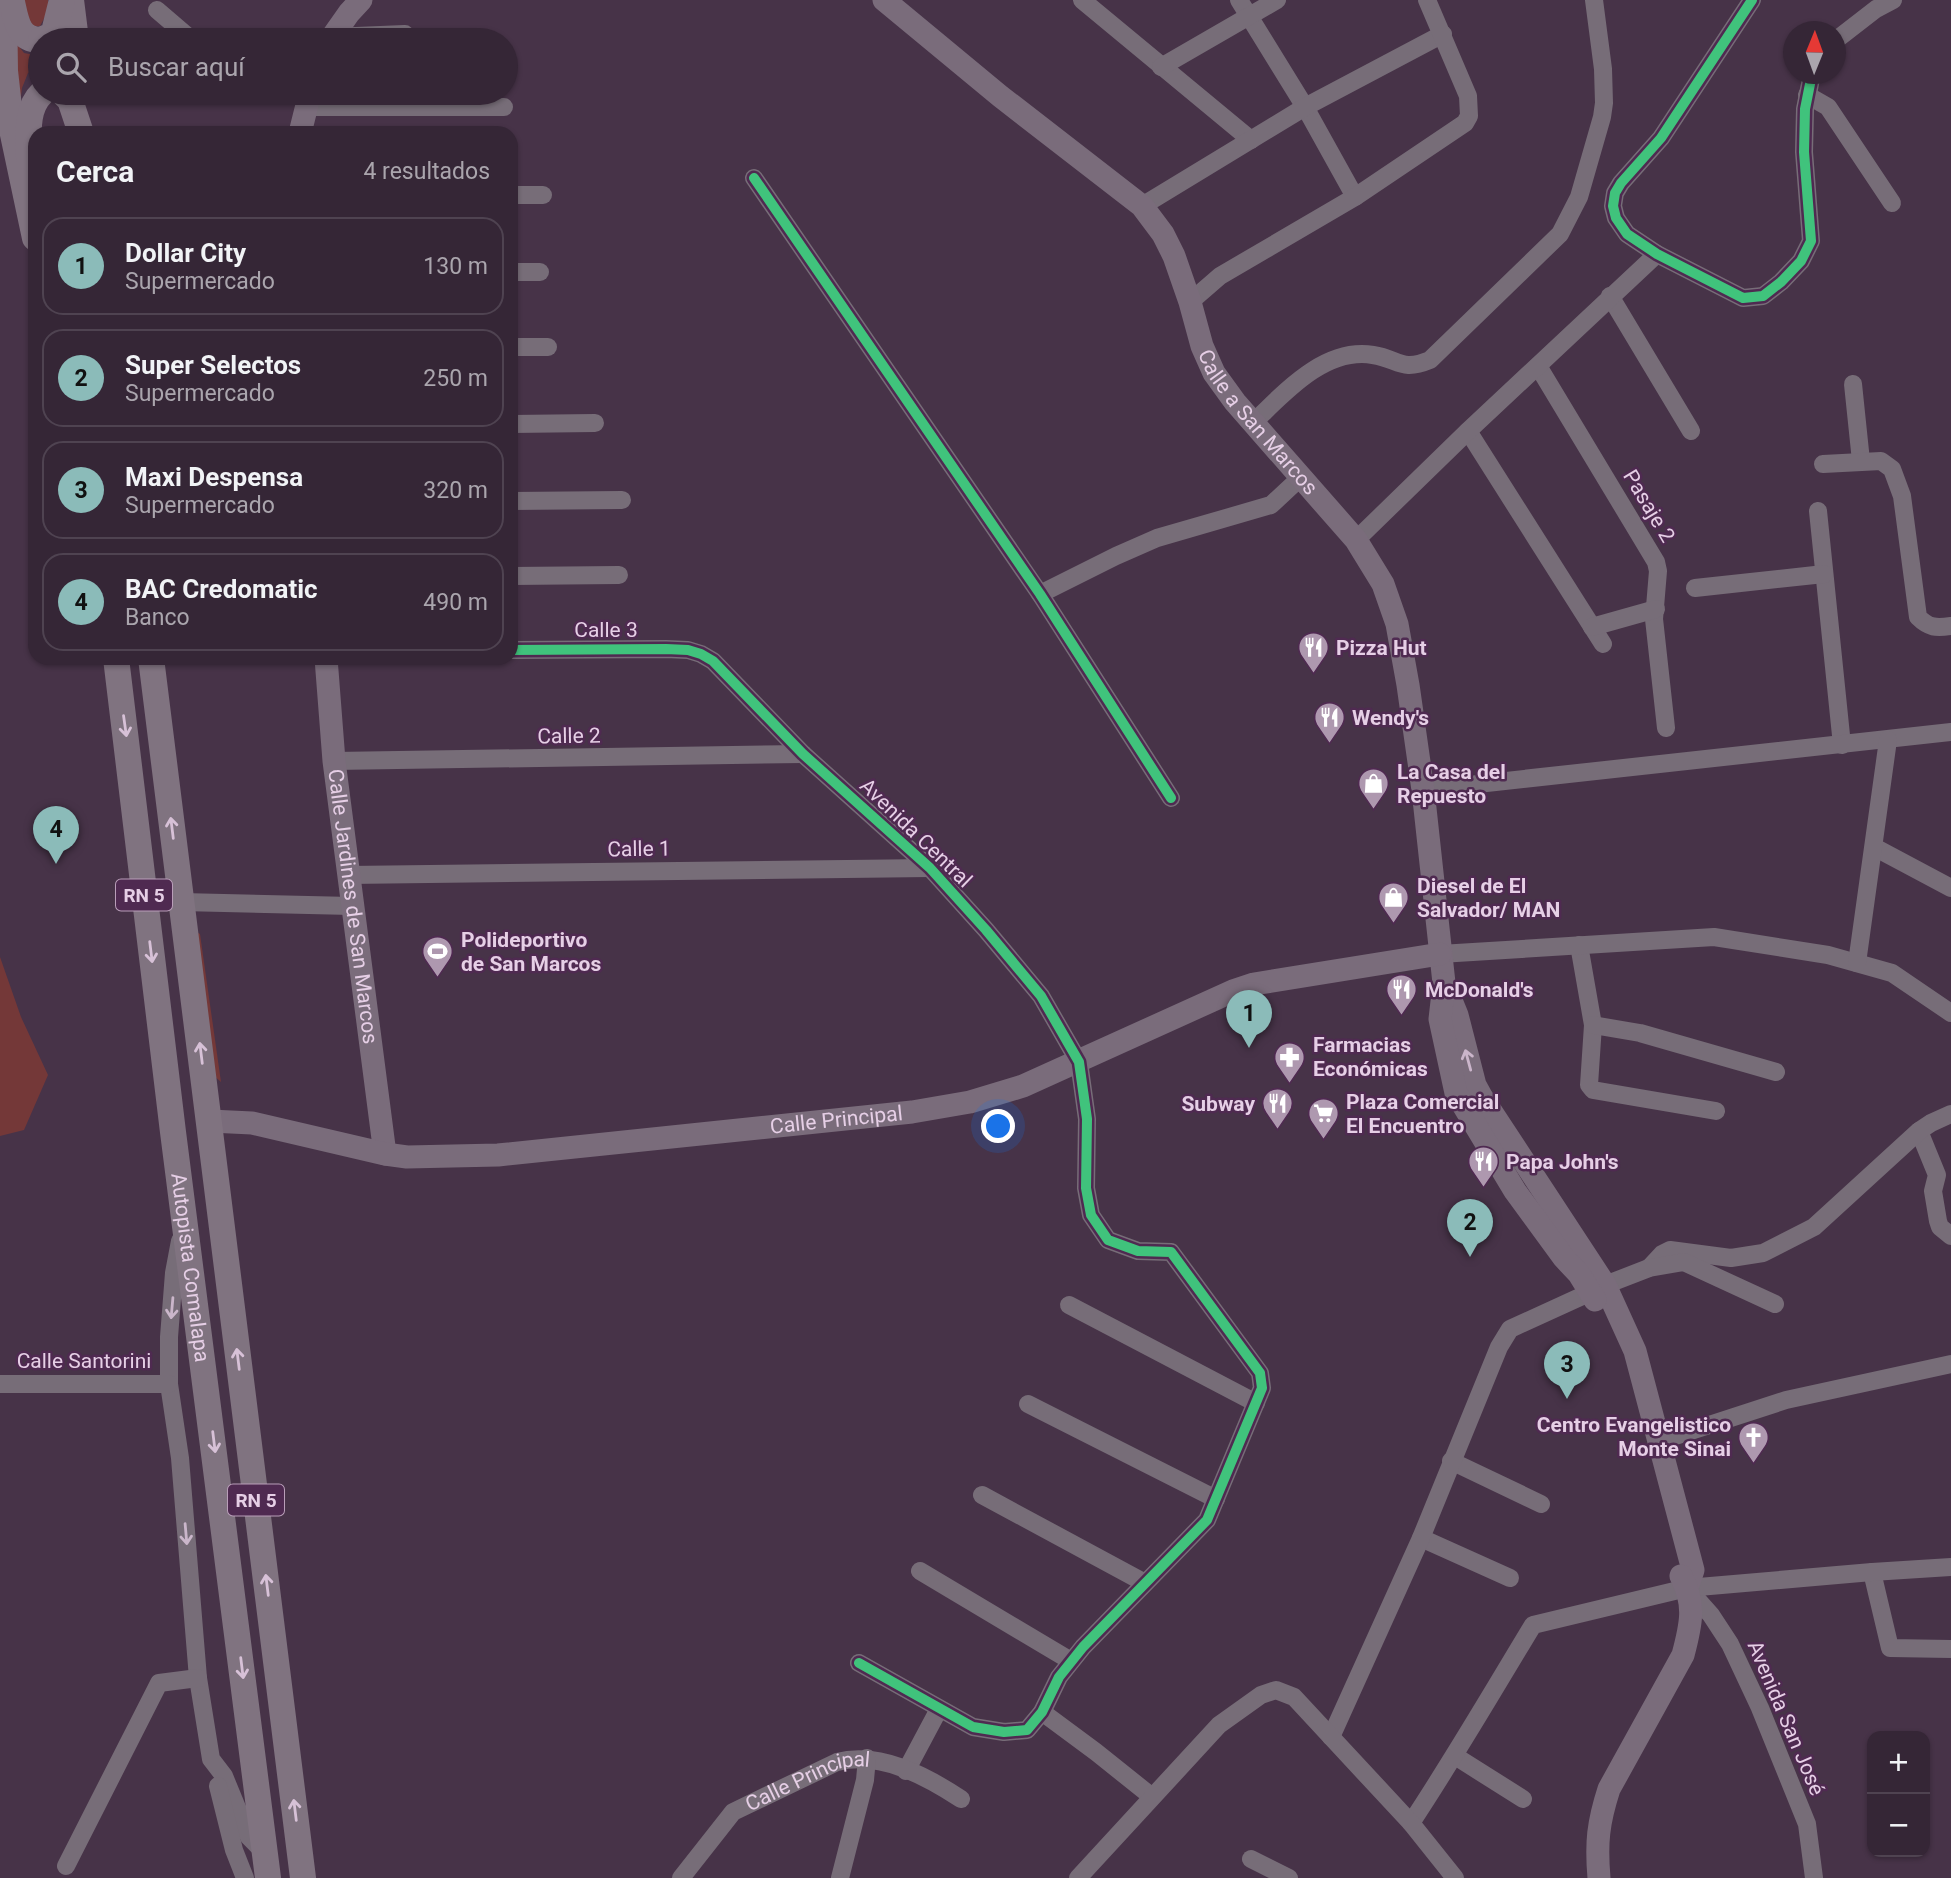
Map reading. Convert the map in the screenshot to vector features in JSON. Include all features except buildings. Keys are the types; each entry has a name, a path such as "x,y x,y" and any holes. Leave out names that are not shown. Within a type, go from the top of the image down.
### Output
{"highway":[{"path":"4,0 5,71 11,125 28,205"},
{"path":"12,0 21,32 28,38"},
{"path":"55,28 62,0"},
{"path":"71,0 74,28"},
{"path":"28,126 33,105"},
{"path":"72,105 80,126"},
{"path":"82,105 83,126"},
{"name":"Autopista Comalapa","path":"117,665 267,1866"},
{"name":"Autopista Comalapa","path":"152,665 303,1878"}],"main road":[{"path":"339,28 361,0"},
{"name":"Calle a San Marcos","path":"884,0 1000,96 1142,206 1163,234 1214,373 1235,402 1356,540 1383,584 1397,624 1423,790 1444,983"},
{"path":"302,126 307,105"},
{"name":"Calle Jardines de San Marcos","path":"327,665 334,761 385,1154"},
{"name":"Calle Principal","path":"210,1121 252,1123 407,1157 498,1155 912,1112 970,1102 1023,1086 1233,991 1255,984 1440,954"},
{"path":"1444,983 1440,1019 1456,1093 1478,1132 1541,1208 1598,1288 1635,1351 1693,1570 1687,1588"},
{"path":"1444,983 1457,1015 1475,1085 1541,1208 1560,1235 1571,1233 1570,1244 1598,1288 1622,1355 1681,1577 1691,1596 1683,1655 1609,1789 1596,1844 1598,1878"}],"street":[{"path":"1239,0 1305,107 1354,197"},
{"path":"1161,67 1277,0"},
{"path":"1190,302 1220,276 1354,197 1465,123 1469,116 1468,96 1427,0"},
{"path":"1254,422 1299,380 1345,356 1376,355 1405,366 1418,366 1430,360 1560,234 1579,197 1602,117 1603,69 1594,0"},
{"path":"1752,0 1661,138 1615,193 1613,206 1616,218 1627,234 1657,254 1743,298 1763,296 1782,282 1801,261 1811,240 1804,152 1810,84"},
{"path":"1846,32 1876,9 1893,0"},
{"path":"1091,2 1161,67 1251,140"},
{"path":"157,10 178,28"},
{"path":"1142,206 1305,107 1443,34"},
{"path":"1807,94 1828,107 1892,203"},
{"path":"448,105 504,107"},
{"path":"754,178 1040,594 1171,798"},
{"path":"518,195 543,195"},
{"path":"1356,540 1657,254"},
{"path":"518,272 540,272"},
{"path":"1610,296 1691,431"},
{"path":"518,347 548,347"},
{"name":"Pasaje 2","path":"1538,366 1656,562 1657,609 1654,619 1666,728"},
{"path":"1853,384 1861,461"},
{"path":"518,424 595,423"},
{"path":"1468,431 1603,644"},
{"path":"1823,464 1881,461 1892,469 1899,481 1918,617 1926,625 1935,628 1951,626"},
{"path":"1040,594 1157,538 1271,505 1300,478"},
{"path":"518,501 622,500"},
{"path":"1818,510 1842,745"},
{"path":"1695,588 1824,574"},
{"path":"518,576 619,575"},
{"path":"1592,626 1657,609"},
{"name":"Calle 3","path":"518,650 666,649 688,650 701,654"},
{"name":"Avenida Central","path":"701,654 718,666 803,754 930,868 1041,996 1079,1062"},
{"path":"1423,790 1951,733"},
{"path":"1857,963 1888,740"},
{"name":"Calle 2","path":"334,761 803,754"},
{"path":"1874,847 1951,888"},
{"name":"Calle 1","path":"348,875 930,868"},
{"path":"181,902 352,906"},
{"path":"1440,954 1714,937 1829,955 1892,974 1951,1013"},
{"path":"1579,945 1594,1025 1589,1085 1592,1090 1716,1111"},
{"path":"1594,1025 1640,1033 1776,1072"},
{"path":"859,1663 973,1727 1004,1732 1027,1730 1042,1712 1059,1677 1083,1647 1207,1520 1262,1388 1260,1373 1171,1252 1138,1251 1108,1240 1091,1215 1086,1188 1087,1119 1079,1062"},
{"path":"1649,1268 1662,1254 1670,1250 1731,1258 1763,1253 1814,1227 1919,1131 1931,1122 1951,1114"},
{"path":"1919,1131 1937,1175 1933,1191 1938,1221 1940,1227 1951,1236"},
{"path":"185,1216 174,1273 169,1337 169,1384 180,1458 198,1678 211,1759 234,1850 245,1878"},
{"path":"1331,1737 1421,1538 1499,1348 1510,1329 1598,1288 1649,1268 1684,1262 1775,1304"},
{"path":"1069,1304 1256,1403"},
{"path":"1660,1441 1786,1401 1951,1364"},
{"name":"Calle Santorini","path":"0,1384 169,1384"},
{"path":"1028,1404 1216,1499"},
{"path":"1451,1461 1541,1504"},
{"path":"982,1495 1144,1583"},
{"path":"1421,1538 1510,1578"},
{"path":"1411,1822 1455,1756 1533,1625 1687,1588 1951,1567"},
{"path":"920,1571 1071,1661"},
{"path":"1872,1572 1890,1648 1951,1649"},
{"name":"Avenida San José","path":"1687,1588 1711,1615 1730,1644 1760,1708 1807,1824 1814,1878"},
{"path":"66,1866 159,1683 198,1678"},
{"path":"1079,1878 1151,1796 1219,1725 1261,1695 1276,1690 1294,1698 1411,1822 1455,1878"},
{"path":"906,1771 939,1709"},
{"path":"1042,1712 1151,1796"},
{"path":"1455,1756 1523,1798"},
{"path":"840,1878 865,1780 867,1758"},
{"name":"Calle Principal","path":"681,1878 733,1812 837,1762 867,1758 931,1780 961,1799"},
{"path":"211,1759 223,1776 249,1837 267,1866"},
{"path":"1251,1859 1289,1878"}],"shaded area":[{"path":"18,0 48,0 48,11 40,26 28,27"},
{"path":"8,32 24,53 28,54 28,73 22,88 18,120"},
{"path":"195,931 200,934 221,1082 213,1075"},
{"path":"0,957 21,1017 48,1075 24,1130 0,1136"}],"cycle path":[{"path":"1752,0 1661,138 1615,193 1613,206 1616,218 1627,234 1657,254 1743,298 1763,296 1781,282 1801,261 1811,241 1804,152 1805,109 1810,84"},
{"path":"754,178 1040,594 1171,798"},
{"path":"518,650 666,649 688,650 701,654 713,661 803,754 930,868 1041,996 1079,1062 1087,1119 1086,1188 1091,1215 1108,1240 1138,1251 1171,1252 1260,1373 1262,1388 1207,1520 1083,1647 1059,1677 1042,1712 1027,1730 1004,1732 973,1727 859,1663"}],"place":[{"name":"Pizza Hut","path":"1313,675"},
{"name":"Wendy's","path":"1329,745"},
{"name":"La Casa del Repuesto","path":"1374,811"},
{"name":"BAC Credomatic","path":"56,864"},
{"name":"Diesel de El Salvador/ MAN","path":"1394,925"},
{"name":"Polideportivo de San Marcos","path":"438,979"},
{"name":"McDonald's","path":"1402,1017"},
{"name":"Dollar City","path":"1249,1048"},
{"name":"Farmacias Económicas","path":"1290,1084"},
{"name":"Subway","path":"1278,1131"},
{"name":"Plaza Comercial El Encuentro","path":"1323,1141"},
{"name":"Papa John's","path":"1483,1189"},
{"name":"Super Selectos","path":"1470,1257"},
{"name":"Maxi Despensa","path":"1567,1399"},
{"name":"Centro Evangelistico Monte Sinai","path":"1754,1464"}]}
